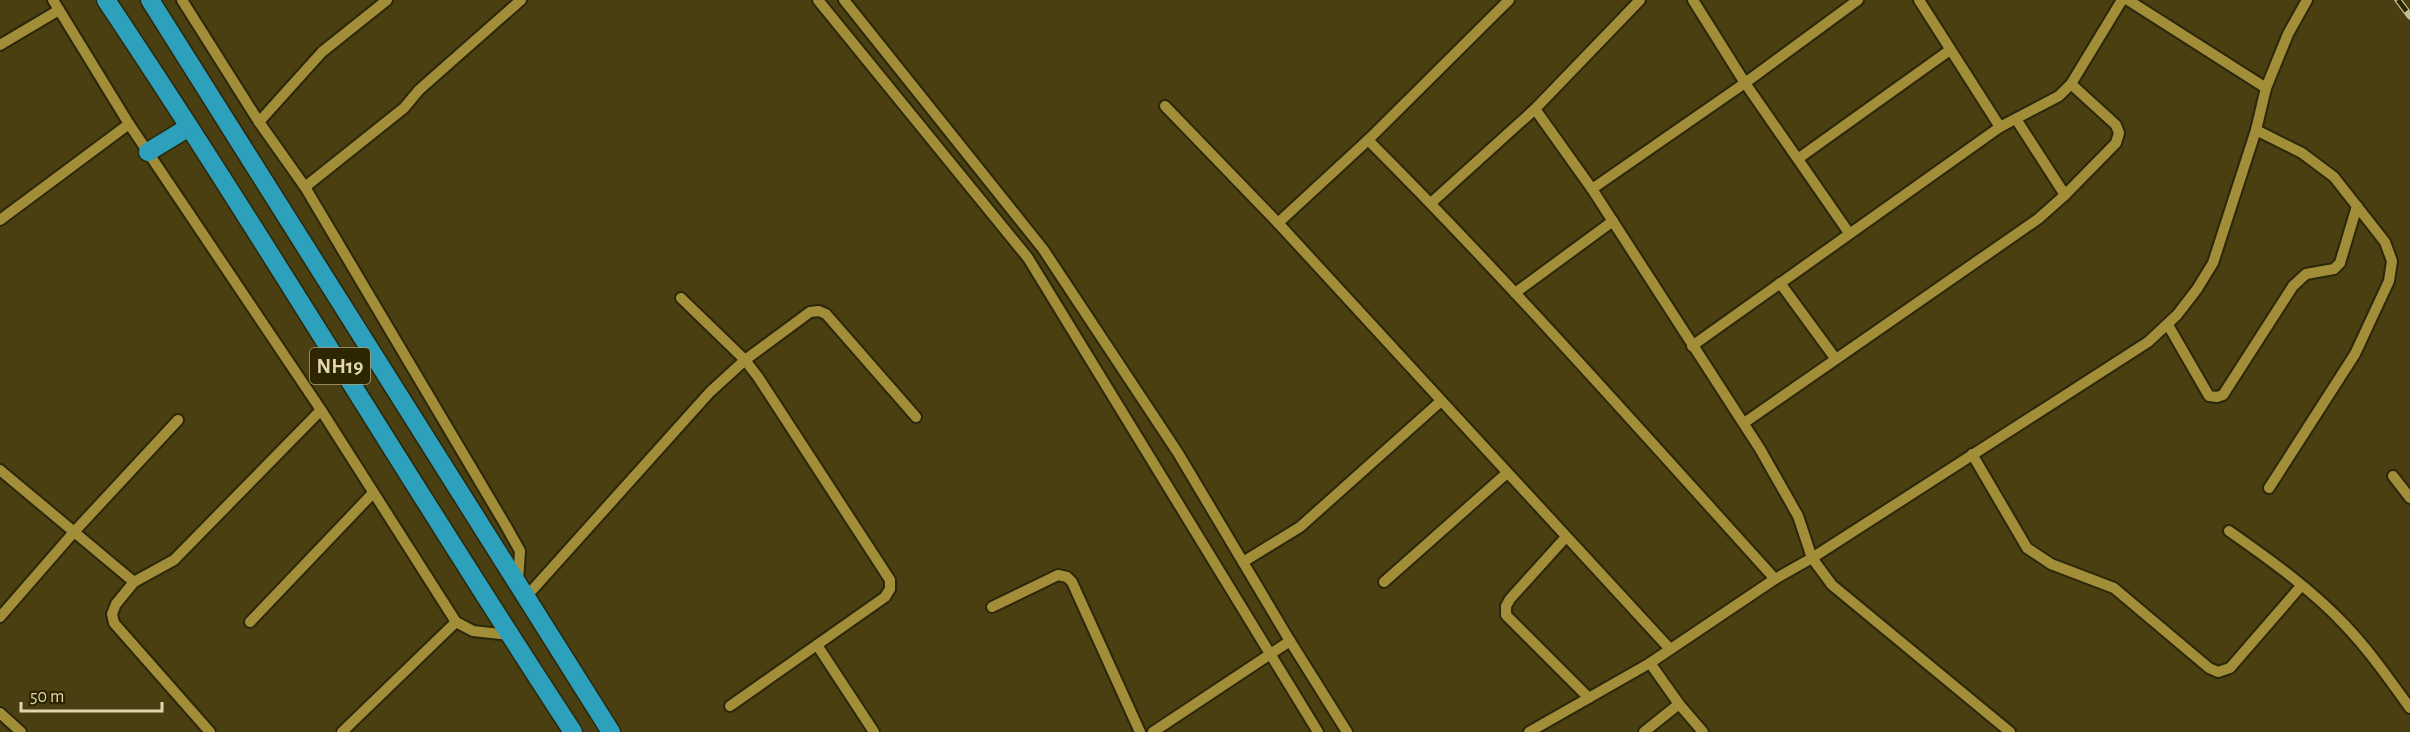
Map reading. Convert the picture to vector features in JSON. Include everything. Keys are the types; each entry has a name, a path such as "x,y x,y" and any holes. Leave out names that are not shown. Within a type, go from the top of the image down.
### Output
{"highway":[{"name":"NH19","path":"106,0 231,191 573,732"},
{"name":"NH19","path":"150,0 611,732"},
{"path":"147,152 189,127"},
{"path":"231,191 260,176"}],"street":[{"path":"53,0 147,152 321,410 456,622 474,631 510,635"},
{"path":"182,0 259,122 305,187 506,526 520,551 522,591"},
{"path":"259,122 322,52 387,0"},
{"path":"305,187 404,108 419,90 521,0"},
{"path":"818,0 1028,258 1318,732"},
{"path":"844,0 1044,249 1178,453 1347,732"},
{"path":"1278,223 1368,140 1509,0"},
{"path":"1431,203 1535,109 1641,0"},
{"path":"1692,0 1745,83 1849,233"},
{"path":"1592,189 1745,83 1858,0"},
{"path":"1919,0 2000,127"},
{"path":"1692,346 2000,127 2059,96 2071,84 2122,0"},
{"path":"2128,0 2266,88"},
{"path":"1529,732 1650,663 1775,579 1812,558 2148,342 2169,325 2197,289 2213,263 2256,130 2266,88 2288,34 2307,0"},
{"path":"0,45 59,10"},
{"path":"1799,158 1950,50"},
{"path":"1744,423 2038,219 2116,143 2119,133 2116,125 2071,84"},
{"path":"1165,106 1278,223 1670,649"},
{"path":"1535,109 1592,189 1744,423 1798,516 1812,558 1832,585 2010,732"},
{"path":"2016,119 2065,195"},
{"path":"0,220 129,124"},
{"path":"2256,130 2321,165 2334,177 2389,250 2393,270 2390,281 2355,354 2269,488"},
{"path":"1368,140 1515,293 1775,579"},
{"path":"2169,325 2210,396 2217,398 2223,395 2293,286 2306,274 2334,269 2340,263 2357,206"},
{"path":"1515,293 1613,221"},
{"path":"1780,283 1835,358"},
{"path":"681,298 745,360 758,377 890,580 890,589 885,597 730,706"},
{"path":"522,591 710,392 745,360 801,316 810,312 819,311 826,315 916,417"},
{"path":"1243,562 1317,514 1441,401"},
{"path":"210,732 114,623 112,614 116,604 134,582 174,560 321,410"},
{"path":"0,617 74,532 178,420"},
{"path":"1972,454 2027,548 2051,564 2114,588 2209,668 2218,672 2230,668 2301,586"},
{"path":"0,470 134,582"},
{"path":"1384,582 1507,473"},
{"path":"2394,476 2410,498"},
{"path":"250,622 373,493"},
{"path":"2229,531 2301,586 2343,623 2368,651 2410,708"},
{"path":"1566,537 1510,599 1506,606 1506,615 1589,698"},
{"path":"992,607 1058,575 1067,577 1072,582 1140,732"},
{"path":"342,732 456,622"},
{"path":"1153,732 1290,641"},
{"path":"817,645 874,732"},
{"path":"1650,663 1678,704 1703,732"},
{"path":"1644,732 1678,704"},
{"path":"0,712 18,731"}],"railway":[{"path":"2398,0 2410,16"}]}
